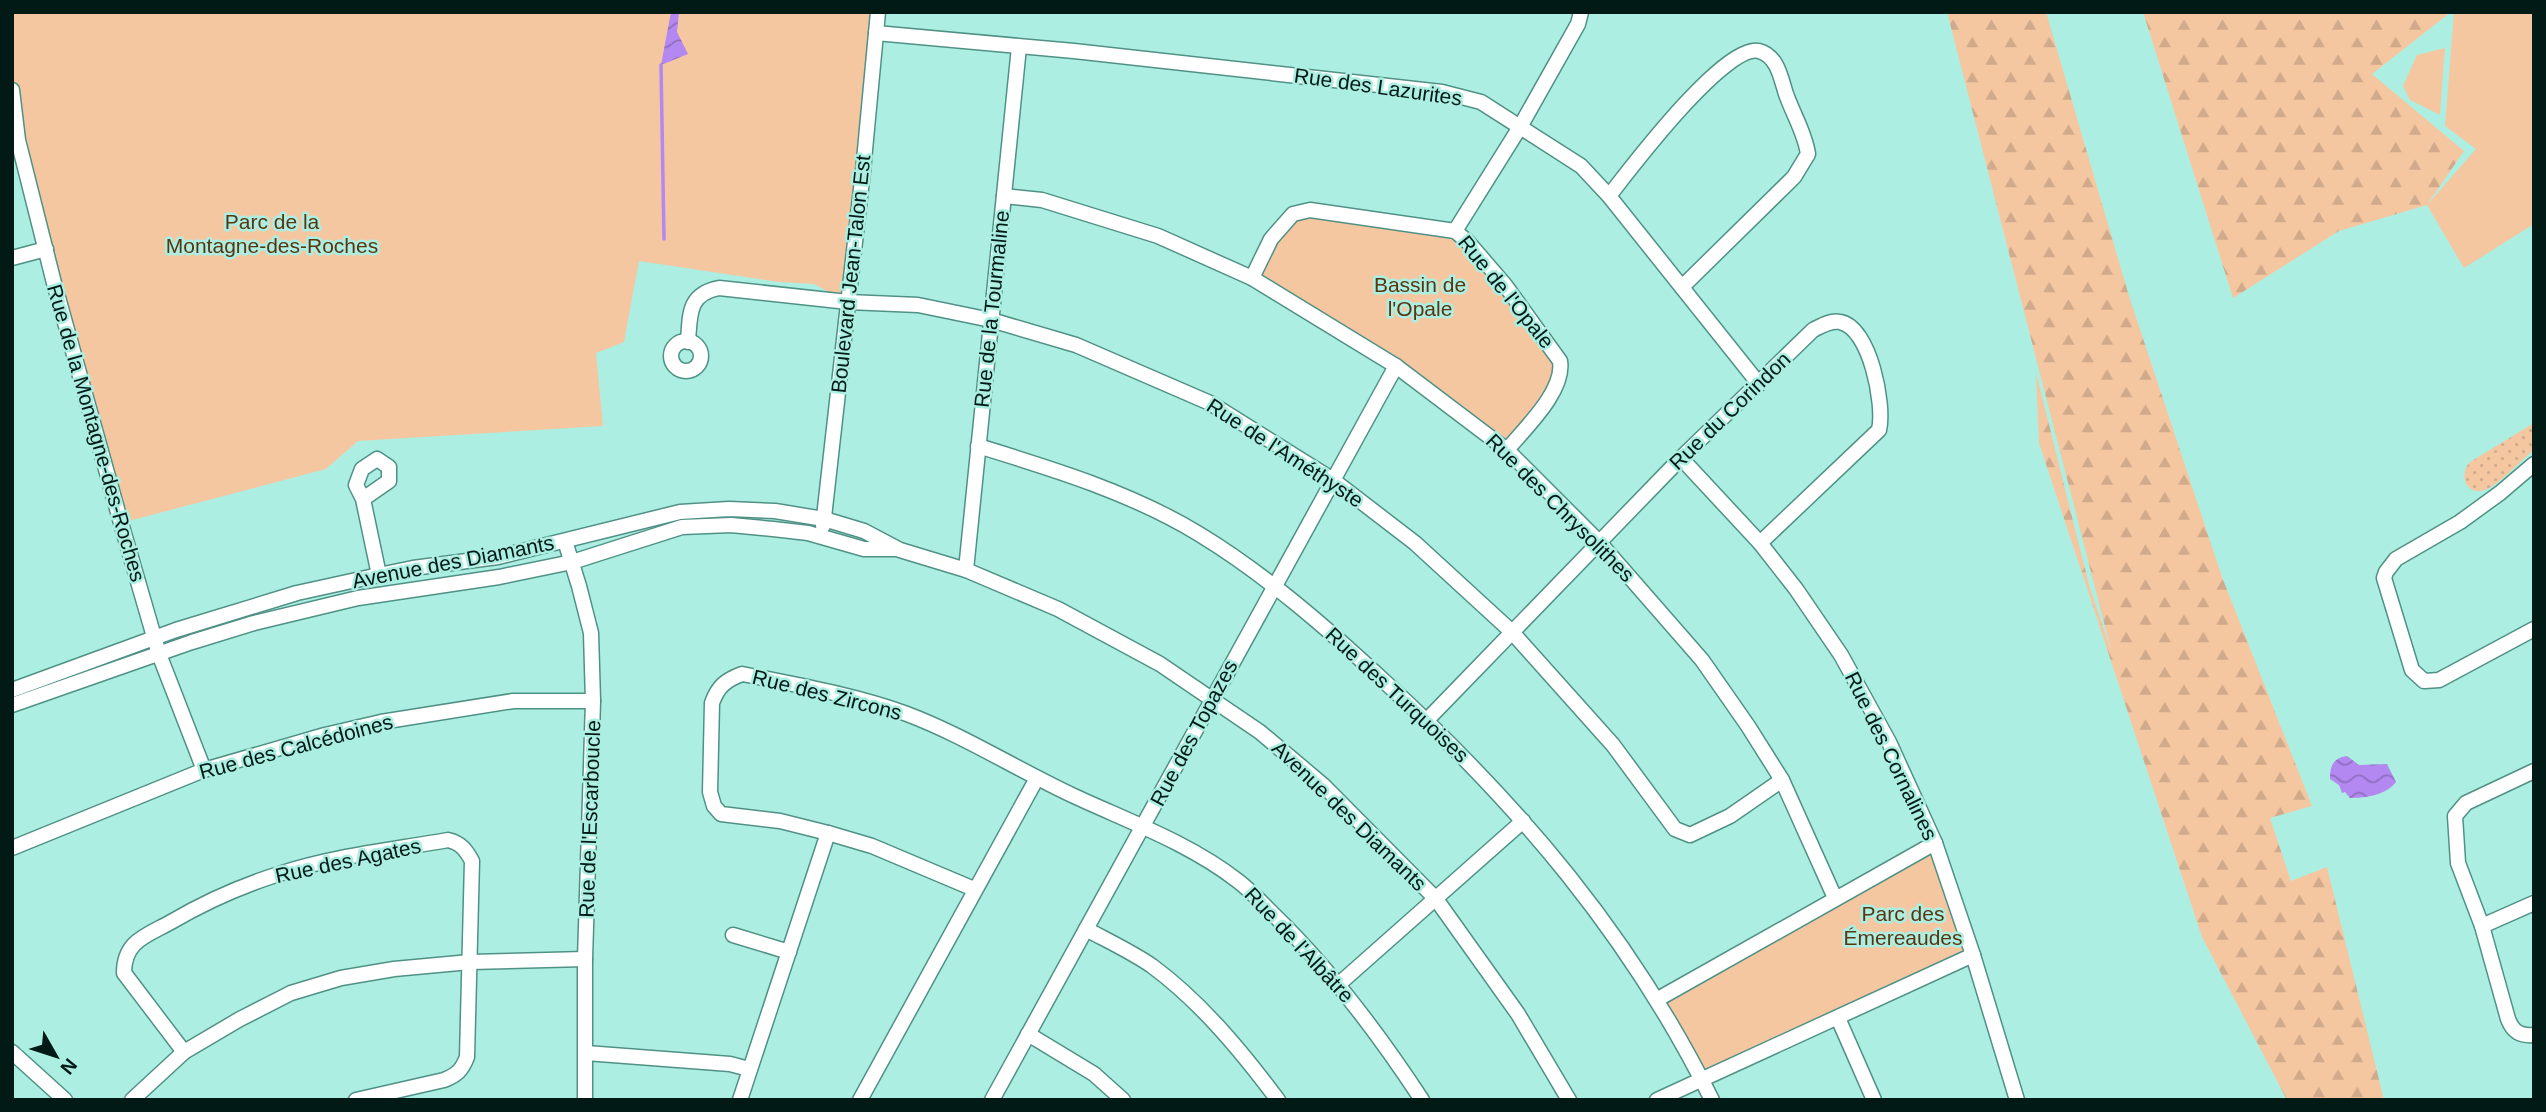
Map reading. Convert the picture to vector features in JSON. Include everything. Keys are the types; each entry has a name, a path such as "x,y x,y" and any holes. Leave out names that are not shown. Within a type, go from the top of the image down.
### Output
{"street":[{"name":"Boulevard Jean-Talon Est","path":"821,536 878,12"},
{"path":"1455,230 1520,127 1578,24 1581,12"},
{"name":"Rue des Lazurites","path":"876,33 1074,51 1442,92 1480,102 1581,166 1609,196 1759,384"},
{"name":"Rue de la Tourmaline","path":"966,570 1019,47"},
{"path":"1609,196 1643,152 1718,70 1751,51 1760,51 1770,57 1779,70 1808,154 1794,177 1682,287"},
{"name":"Rue de la Montagne-des-Roches","path":"12,90 18,141 46,249 154,637 204,770"},
{"name":"Rue des Chrysolithes","path":"1004,196 1042,200 1158,236 1252,278 1396,366 1507,450 1600,542 1702,660 1782,780 1835,898"},
{"name":"Rue de l'Opale","path":"1252,278 1271,239 1293,214 1310,210 1455,230 1505,285 1560,361 1562,370 1554,390 1507,450"},
{"path":"12,258 46,249"},
{"name":"Rue de l'Améthyste","path":"688,342 693,306 698,296 706,290 719,288 848,302 918,305 990,320 1076,345 1210,403 1333,480 1415,543 1512,632 1614,745 1675,830 1690,835 1730,816 1782,780"},
{"name":"Rue du Corindon","path":"1426,720 1681,458 1813,330 1828,323 1840,322 1852,327 1861,336 1881,404 1879,430 1759,543"},
{"name":"Rue des Topazes","path":"992,1100 1272,586 1396,366"},
{"name":"Rue des Turquoises","path":"978,446 1065,473 1125,497 1198,534 1272,586 1348,648 1476,768 1595,908 1658,999 1712,1100"},
{"name":"Rue des Cornalines","path":"1681,458 1759,543 1796,589 1841,655 1889,742 1935,843 2017,1100"},
{"path":"2534,464 2460,522 2396,559 2384,578 2412,670 2424,681 2439,680 2534,629"},
{"path":"363,499 379,575"},
{"name":"Avenue des Diamants","path":"12,690 154,637 297,593 379,575 498,557 680,512 729,509 824,519 864,531 900,550 966,570 1058,609 1113,638 1212,698 1260,732 1323,785 1436,899 1517,1014 1569,1100"},
{"name":"Avenue des Diamants","path":"12,705 254,623 303,610 405,590 499,578 572,562 682,527 731,525 821,536 864,549 900,550"},
{"name":"Rue de l'Escarboucle","path":"565,541 591,633 593,701 585,959 585,1100"},
{"name":"Rue des Zircons","path":"974,889 872,846 780,821 721,814 714,806 710,792 712,703 717,690 728,679 743,674 905,713 941,728 1037,778 1144,825"},
{"name":"Rue des Calcédoines","path":"12,848 204,770 252,754 381,722 513,701 593,701"},
{"path":"2534,771 2466,803 2455,816 2458,863 2482,926 2510,1026 2520,1035 2534,1035"},
{"path":"860,1100 1037,778"},
{"path":"1339,984 1523,821"},
{"name":"Rue de l'Albâtre","path":"1144,825 1201,855 1240,882 1289,929 1339,984 1422,1100"},
{"path":"740,1100 828,833"},
{"name":"Rue des Agates","path":"184,1052 124,973 127,951 136,941 204,903 279,874 334,860 448,840 456,842 472,861 470,962"},
{"path":"1658,999 1935,843"},
{"path":"2482,926 2534,903"},
{"path":"1086,929 1151,966 1174,984 1213,1022 1278,1100"},
{"path":"733,935 789,952"},
{"path":"1657,1100 1973,956"},
{"path":"132,1100 184,1052 291,993 328,982 394,969 470,962 585,959"},
{"path":"356,1100 444,1080 457,1075 464,1067 467,1057 470,962"},
{"path":"1838,1017 1874,1100"},
{"path":"1028,1034 1094,1074 1123,1100"},
{"path":"12,1052 65,1100"},
{"path":"586,1053 730,1064 749,1069"}],"green space":[{"name":"Parc de la Montagne-des-Roches","path":"12,12 879,12 848,302 814,284 779,282 639,261 624,342 596,353 603,426 358,441 326,469 121,523 12,90"},
{"path":"1947,12 2046,12 2129,296 2222,577 2312,806 2270,818 2291,881 2327,867 2384,1100 2287,1100 2202,937 2039,443 2036,372 2089,585 2111,650"},
{"path":"2143,12 2451,12 2372,74 2464,151 2427,205 2339,231 2233,298"},
{"path":"2454,12 2534,12 2534,224 2464,268 2427,205 2476,149 2445,126"},
{"path":"2445,48 2440,115 2410,100 2403,86 2417,55"},
{"name":"Bassin de l'Opale","path":"1293,214 1455,231 1562,371 1507,450 1396,366 1252,278"},
{"path":"2534,423 2534,450 2491,487 2478,491 2469,487 2464,478 2470,462"},
{"name":"Parc des Émereaudes","path":"1935,843 1973,955 1702,1079 1658,999"}],"water":[{"path":"671,12 679,12 677,32 688,54 661,65"},
{"path":"2347,756 2359,765 2387,764 2396,782 2375,795 2350,798 2330,779 2333,763"}],"waterway":[{"path":"661,65 664,239"}]}
